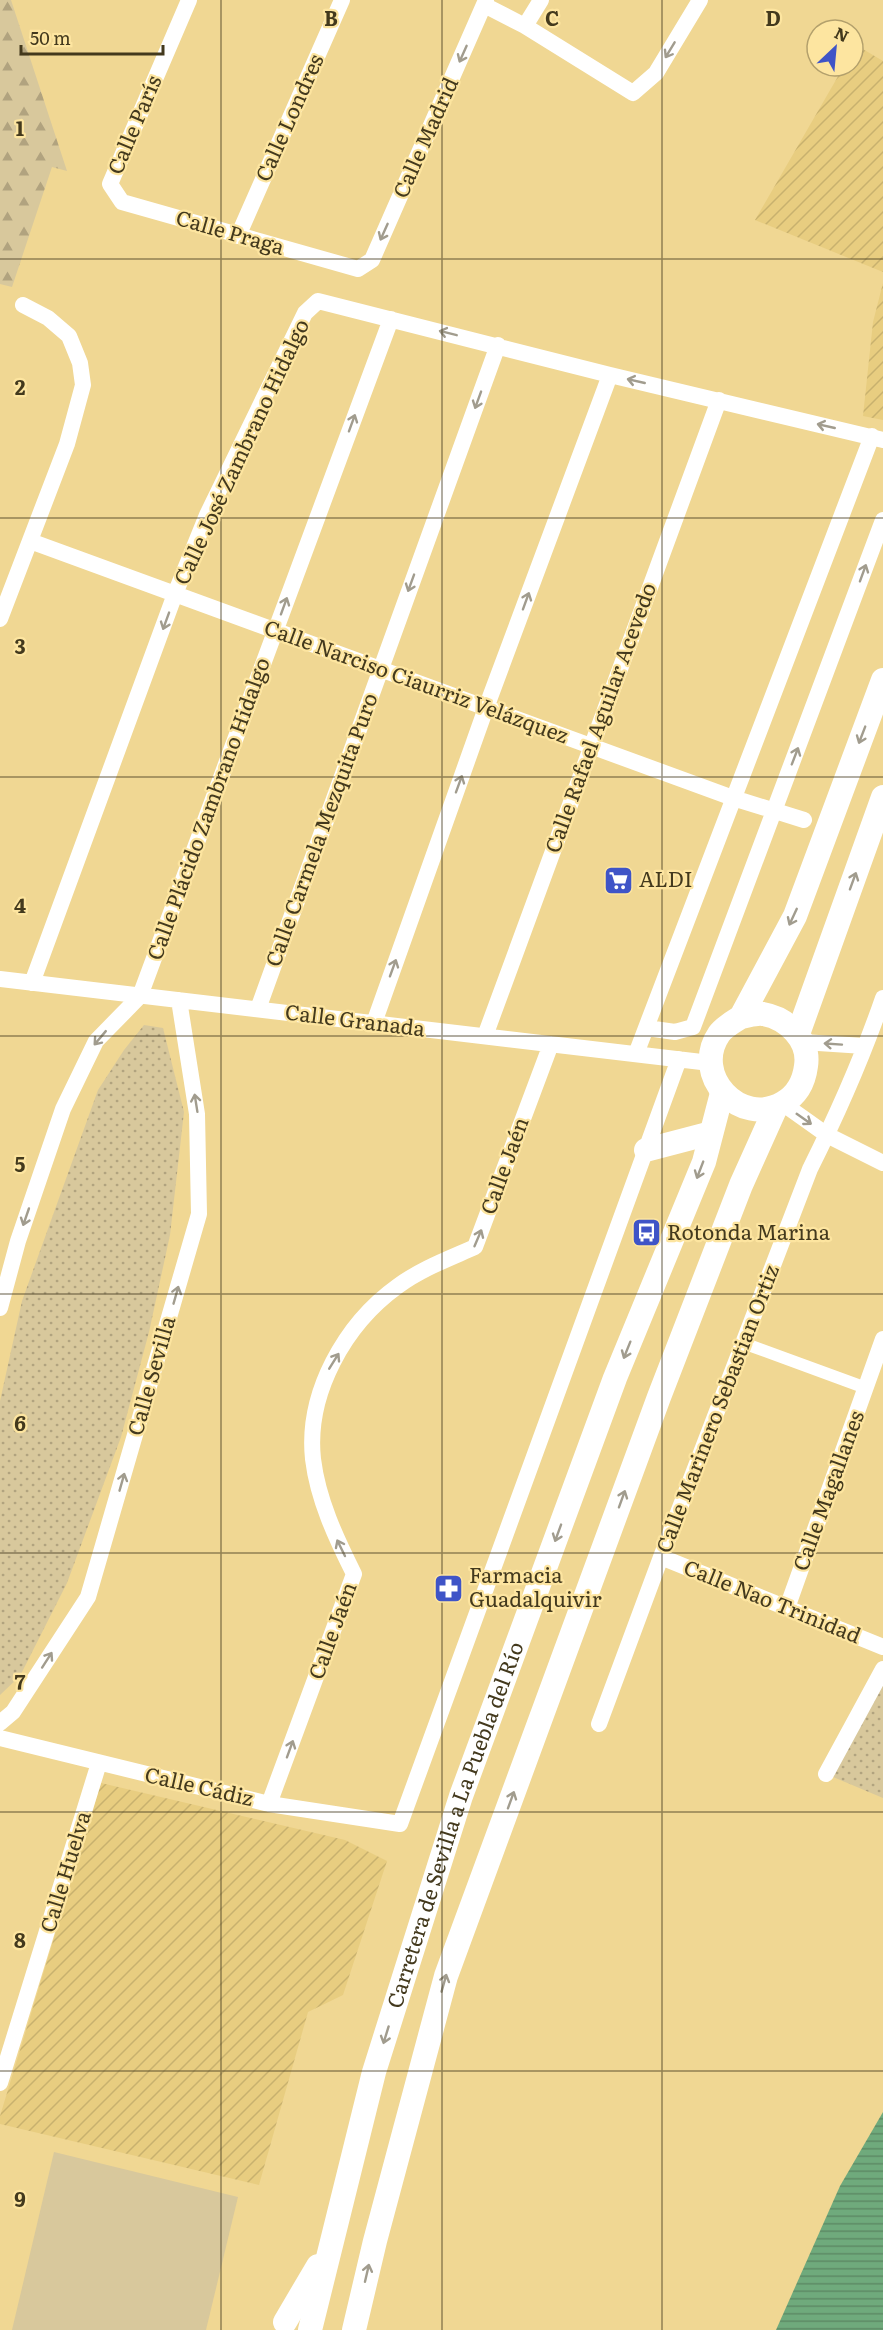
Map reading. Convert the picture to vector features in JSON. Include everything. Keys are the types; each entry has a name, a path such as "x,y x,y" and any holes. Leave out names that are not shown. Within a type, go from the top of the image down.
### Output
{"main road":[{"path":"741,1017 795,916 883,680"},
{"path":"800,1038 883,797"},
{"path":"761,1014 777,1017 791,1026 800,1038 807,1064 800,1087 790,1098 779,1105 759,1110 735,1104 722,1093 713,1079 710,1063 718,1035 726,1026 741,1017 761,1014"},
{"name":"Carretera de Sevilla a La Puebla del Río","path":"310,2330 374,2072 461,1796 615,1378 704,1162 722,1093"},
{"name":"Carretera de Sevilla a La Puebla del Río","path":"354,2330 375,2241 446,1976 659,1397 741,1185 779,1105"},
{"path":"646,1150 711,1133"},
{"path":"285,2322 331,2243"}],"street":[{"name":"Calle París","path":"110,184 189,0"},
{"name":"Calle Londres","path":"238,236 342,0"},
{"path":"525,26 541,0"},
{"path":"485,2 633,93 656,73 700,0"},
{"name":"Calle Madrid","path":"358,270 372,260 485,2"},
{"name":"Calle Praga","path":"110,184 122,202 358,270"},
{"name":"Calle José Zambrano Hidalgo","path":"32,983 175,594 207,515 305,313 318,301 610,375 878,438"},
{"path":"0,619 67,444 83,385 80,363 69,336 48,318 23,305"},
{"name":"Calle Plácido Zambrano Hidalgo","path":"140,996 391,319"},
{"name":"Calle Carmela Mezquita Puro","path":"258,1009 498,345"},
{"path":"374,1023 486,708 610,375"},
{"name":"Calle Rafael Aguilar Acevedo","path":"485,1036 719,400"},
{"path":"636,1054 733,798 878,438"},
{"path":"647,1028 675,1032 693,1027 883,520"},
{"name":"Calle Narciso Ciaurriz Velázquez","path":"30,541 733,798 804,820"},
{"name":"Calle Granada","path":"0,979 710,1063"},
{"path":"0,1308 18,1241 63,1109 96,1041 140,996"},
{"name":"Calle Marinero Sebastian Ortiz","path":"599,1724 810,1169 873,1038 883,998"},
{"name":"Calle Sevilla","path":"0,1723 13,1712 88,1598 199,1215 197,1114 179,1000"},
{"path":"800,1038 873,1038"},
{"name":"Calle Jaén","path":"269,1804 354,1574 324,1505 313,1458 315,1410 328,1369 355,1327 397,1287 430,1267 475,1247 550,1044"},
{"path":"646,1150 679,1059"},
{"path":"779,1105 827,1135 883,1163"},
{"name":"Calle Cádiz","path":"0,1738 269,1804 400,1824 646,1150"},
{"name":"Calle Magallanes","path":"787,1608 866,1388 879,1364 883,1339"},
{"path":"743,1343 866,1388"},
{"name":"Calle Nao Trinidad","path":"661,1557 883,1647"},
{"path":"826,1774 883,1670"},
{"name":"Calle Huelva","path":"0,2083 99,1763"}],"shaded area":[{"path":"865,50 883,61 883,272 755,220 837,78 865,78"},
{"path":"883,283 883,420 863,416 873,322"},
{"path":"101,1783 345,1840 387,1861 343,1995 308,2012 259,2185 0,2124 0,2116"},
{"path":"883,2112 883,2330 776,2330 840,2186"}],"green space":[{"path":"0,0 11,0 67,171 52,167 12,287 0,284"},
{"path":"144,1025 163,1028 184,1112 170,1235 149,1332 121,1437 67,1583 20,1676 0,1695 0,1401 22,1301 98,1090 124,1050"},
{"path":"883,1669 883,1798 826,1774"},
{"path":"54,2152 238,2197 206,2330 12,2330"}],"place":[{"name":"ALDI","path":"618,880"},
{"name":"Rotonda Marina","path":"646,1233"},
{"name":"Farmacia Guadalquivir","path":"448,1588"}]}
